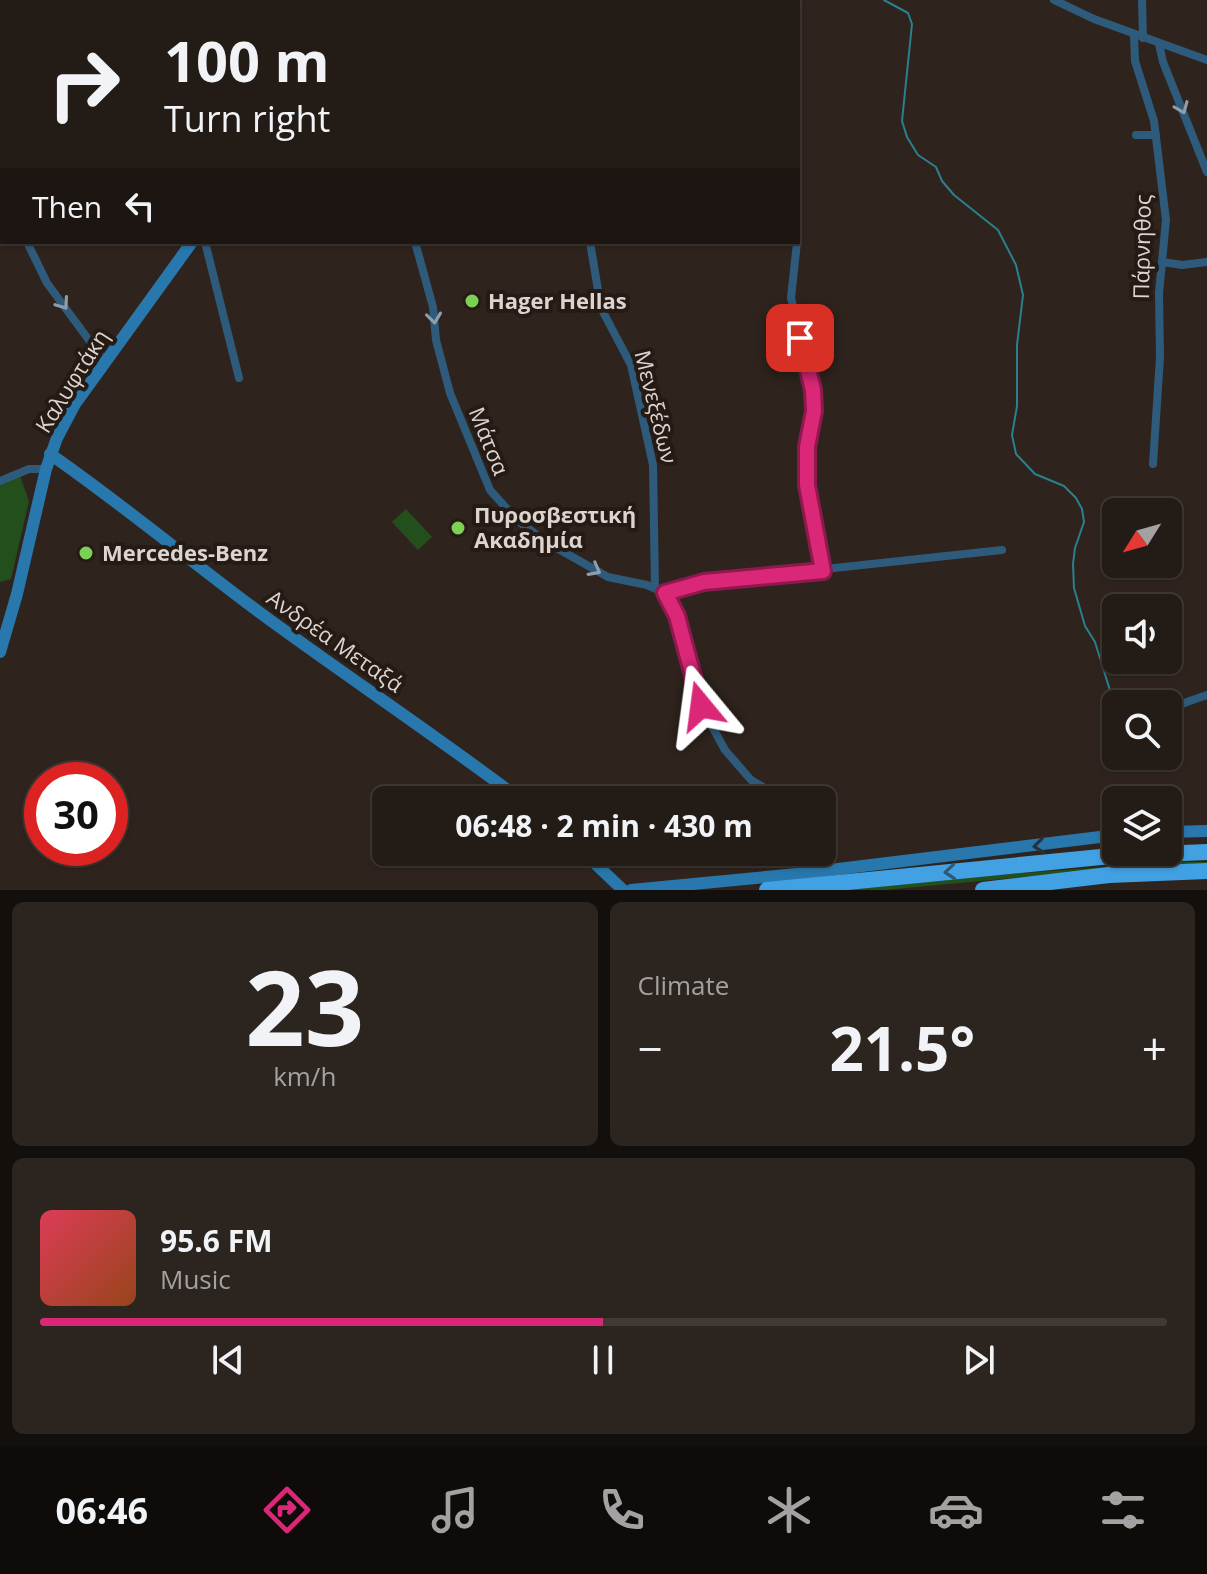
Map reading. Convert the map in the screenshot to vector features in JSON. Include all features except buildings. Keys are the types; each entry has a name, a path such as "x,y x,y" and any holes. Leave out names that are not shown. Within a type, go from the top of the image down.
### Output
{"highway":[{"path":"1182,849 1207,845"},
{"path":"1182,852 1207,852"},
{"path":"767,890 1102,857"},
{"path":"983,890 1109,875 1207,871"}],"main road":[{"name":"Καλυφτάκη","path":"0,652 50,454 66,420 191,244"},
{"name":"Ανδρέα Μεταξά","path":"50,454 149,525 259,612 502,786"},
{"path":"1182,832 1207,831"},
{"path":"631,890 797,874 1102,837"},
{"path":"598,866 623,890"}],"street":[{"path":"1054,0 1094,19 1207,60"},
{"name":"Πάρνηθος","path":"1142,0 1135,61 1151,108 1166,220 1159,293 1160,357 1153,464"},
{"path":"1159,44 1163,62 1207,172"},
{"path":"1136,135 1156,135"},
{"path":"1196,145 1207,145"},
{"path":"28,244 47,283 105,362"},
{"path":"206,244 239,378"},
{"name":"Μάτσα","path":"416,244 433,307 436,340 450,393 490,490 517,520 546,542 608,577 665,593"},
{"name":"Μενεξέδων","path":"590,244 601,308 631,365 653,465 655,588"},
{"path":"797,244 791,298 813,390 807,485 823,571"},
{"path":"1162,262 1182,265 1207,262"},
{"path":"0,481 29,469 46,469"},
{"path":"761,786 751,780 725,750 701,706 677,616 665,593 704,582 1002,550"},
{"path":"1182,702 1207,695"},
{"path":"797,874 800,866"}],"green space":[{"path":"20,476 29,501 11,579 0,582 0,485"},
{"path":"406,509 432,537 418,550 392,522"},
{"path":"1182,862 1207,862 1207,866 1110,869 885,890 845,890 1119,866 1182,866"}],"waterway":[{"path":"884,0 908,13 912,24 902,121 907,137 918,155 936,167 942,181 954,195 998,230 1016,265 1023,295 1017,345 1017,406 1012,435 1016,454 1035,474 1064,486 1082,509 1084,522 1073,564 1074,588 1110,690"}],"place":[{"name":"Hager Hellas","path":"472,301"},
{"name":"Πυροσβεστική Ακαδημία","path":"458,528"},
{"name":"Mercedes-Benz","path":"86,553"}],"route":[{"path":"701,706 677,616 665,593 681,591 704,582 823,571 807,485 813,390 800,338"}]}
